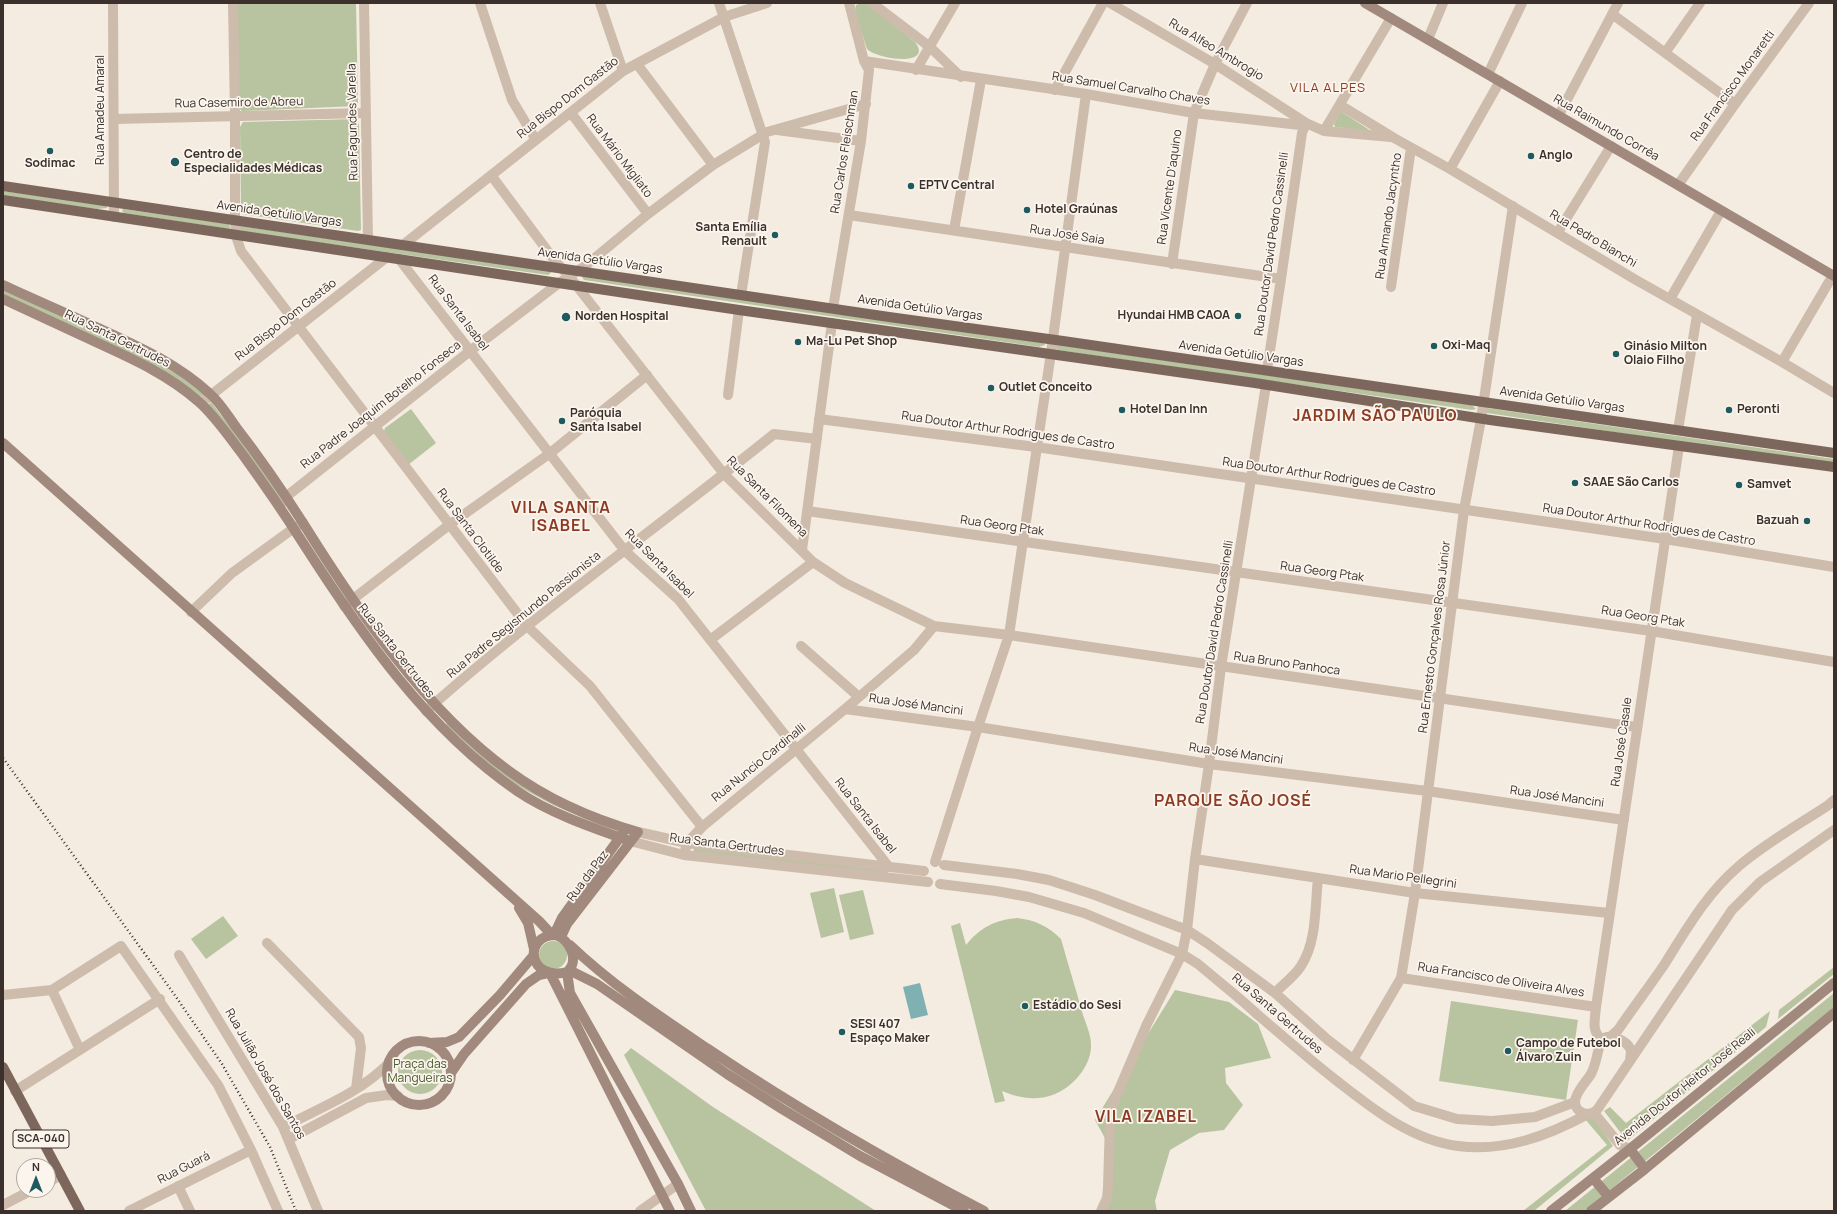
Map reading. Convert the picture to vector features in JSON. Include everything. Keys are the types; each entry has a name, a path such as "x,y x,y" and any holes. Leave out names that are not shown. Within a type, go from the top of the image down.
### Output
{"main road":[{"name":"Avenida Getúlio Vargas","path":"3,186 403,245 569,272 1053,339 1834,453"},
{"path":"3,200 739,310 1266,385 1481,419 1834,467"},
{"name":"SCA-040","path":"3,1067 80,1211"}],"street":[{"name":"Rua Amadeu Amaral","path":"114,3 114,217"},
{"name":"Rua Santa Clotilde","path":"233,3 235,221 236,236 241,251 527,626 590,686 702,827"},
{"name":"Rua Fagundes Varella","path":"364,3 368,240"},
{"path":"480,3 512,100 536,140"},
{"path":"600,3 623,71"},
{"path":"719,3 765,142 741,295"},
{"name":"Rua Bispo Dom Gastão","path":"403,245 623,71 724,18 767,3"},
{"name":"Rua Carlos Fleischman","path":"833,308 861,141 869,70 864,61 848,3"},
{"path":"872,3 930,47 961,77"},
{"path":"916,70 955,3"},
{"path":"1055,90 1103,3"},
{"name":"Rua Alfeo Ambrogio","path":"1110,3 1215,64 1298,116 1306,123"},
{"path":"1194,113 1215,64 1247,3"},
{"name":"Rua Raimundo Corrêa","path":"1366,3 1721,211 1834,275"},
{"path":"1428,39 1443,3"},
{"path":"1488,74 1522,3"},
{"path":"1559,115 1618,3"},
{"path":"1665,53 1700,3"},
{"name":"Rua Francisco Monaretti","path":"1678,185 1809,3"},
{"path":"1612,14 1735,104"},
{"path":"1324,131 1391,18"},
{"name":"Rua Samuel Carvalho Chaves","path":"864,61 981,80 1086,94 1194,113 1300,125 1306,123 1324,131 1394,138"},
{"path":"637,64 713,165"},
{"path":"954,230 981,80"},
{"path":"1450,168 1500,81"},
{"path":"940,864 978,727 1009,635 1051,354 1086,94"},
{"name":"Rua Padre Joaquim Botelho Fonseca","path":"279,505 287,496 558,283 569,272 713,165 762,135 773,130 866,104"},
{"name":"Rua Pedro Bianchi","path":"1340,105 1411,148 1450,168 1696,315 1782,362 1834,393"},
{"name":"Rua Casemiro de Abreu","path":"114,119 365,113"},
{"name":"Rua Mário Migliato","path":"571,113 648,214"},
{"name":"Rua Vicente D'aquino","path":"1172,264 1194,113"},
{"name":"Rua Doutor David Pedro Cassinelli","path":"1266,370 1302,133 1306,123"},
{"path":"773,130 861,141"},
{"path":"1558,232 1611,146"},
{"name":"Rua Armando Jacyntho","path":"1392,287 1411,148"},
{"path":"491,175 569,272"},
{"name":"Rua Ernesto Gonçalves Rosa Júnior","path":"1353,1060 1401,978 1415,893 1464,510 1481,419 1513,206"},
{"path":"1670,299 1721,211"},
{"name":"Rua José Saia","path":"848,215 1281,279"},
{"name":"Rua Bispo Dom Gastão","path":"201,403 387,257"},
{"name":"Rua Santa Isabel","path":"399,259 625,551 678,599 889,867"},
{"name":"Rua Santa Filomena","path":"569,272 575,285 724,474 814,562 844,583 934,626"},
{"path":"1782,362 1834,275"},
{"name":"Rua Santa Gertrudes","path":"3,285 154,354 181,370 211,395 287,496 298,525 344,606 394,673 430,707 481,763 517,791 542,806 623,833 638,832 687,844 924,871"},
{"name":"Rua Santa Gertrudes","path":"3,299 146,365 176,383 201,403 222,427 279,505 298,525 393,653 430,707"},
{"path":"728,395 739,310"},
{"path":"1678,430 1696,315"},
{"path":"802,550 832,323"},
{"path":"344,606 449,525 549,454 647,375"},
{"name":"Rua Doutor David Pedro Cassinelli","path":"1101,1211 1107,1198 1112,1106 1147,1024 1182,954 1187,930 1195,859 1221,668 1266,385"},
{"name":"Rua Doutor Arthur Rodrigues de Castro","path":"819,419 1036,447 1252,480 1665,539 1834,567"},
{"name":"Rua Padre Segismundo Passionista","path":"430,707 527,626 774,434 817,439"},
{"path":"3,443 513,900 555,936 570,945 595,968 631,997 742,1072 854,1141 984,1211"},
{"name":"Rua José Casale","path":"1606,1038 1597,1036 1594,1030 1596,1008 1624,820 1636,727 1679,446"},
{"name":"Rua Georg Ptak","path":"807,511 1651,631 1834,662"},
{"path":"191,612 232,573 298,525"},
{"path":"710,640 814,562"},
{"name":"Rua Bruno Panhoca","path":"934,626 1009,635 1221,668 1636,727"},
{"name":"Rua Nuncio Cardinalli","path":"684,855 687,844 702,827 797,750 914,650 934,626"},
{"path":"801,646 859,697"},
{"name":"Rua José Mancini","path":"845,709 978,727 1209,764 1427,791 1624,820"},
{"path":"1645,1169 1630,1149 1620,1145 1591,1114 1582,1114 1577,1109 1575,1102 1577,1096 1591,1074 1606,1038 1618,1030 1664,965 1692,921 1716,890 1739,867 1834,800"},
{"path":"1591,1114 1630,1061 1732,910 1760,882 1834,830"},
{"name":"Rua da Paz","path":"555,936 567,924 638,832"},
{"name":"Rua Santa Gertrudes","path":"623,833 630,841 684,855 928,882"},
{"name":"Rua da Paz","path":"555,936 562,918 623,833"},
{"name":"Rua Mario Pellegrini","path":"1195,859 1415,893 1609,913"},
{"path":"940,864 947,871 946,878 940,884 933,885 928,882 924,876 924,871 926,866 940,864"},
{"name":"Rua Santa Gertrudes","path":"940,864 1017,874 1049,880 1095,895 1187,930 1275,993 1353,1060 1414,1106 1457,1119 1492,1121 1535,1117 1575,1102"},
{"path":"1275,993 1300,968 1309,951 1311,945 1318,878"},
{"name":"Rua Santa Gertrudes","path":"940,884 1029,897 1077,911 1182,954 1198,964 1306,1057 1369,1107 1413,1133 1435,1141 1458,1146 1474,1147 1511,1145 1534,1139 1591,1114"},
{"path":"513,900 528,923 538,966 549,973 670,1211"},
{"path":"426,1042 436,1046 444,1053 449,1062 451,1073 450,1083 438,1100 428,1104 418,1105 407,1103 392,1089 388,1080 388,1069 397,1051 406,1045 416,1042 426,1042 440,1043 459,1037 500,995 534,952 541,939 555,936"},
{"path":"267,943 359,1037 361,1048 356,1089"},
{"path":"570,945 572,957 568,971 570,993 678,1184 691,1211"},
{"path":"3,995 52,990 121,946 160,999 218,1085 251,1150 278,1211"},
{"name":"Rua Julião José dos Santos","path":"179,955 283,1127 318,1211"},
{"path":"451,1073 464,1054 526,984 539,975 568,971 601,987 727,1074 866,1160 964,1211"},
{"name":"Rua Francisco de Oliveira Alves","path":"1401,978 1596,1008"},
{"name":"Avenida Doutor Heitor José Reali","path":"1551,1211 1630,1149 1834,983"},
{"path":"52,990 80,1050"},
{"path":"15,1091 160,999"},
{"path":"1591,1211 1608,1196 1645,1169 1834,1014"},
{"path":"1606,1038 1627,1044 1631,1051 1630,1061"},
{"path":"283,1127 369,1082 391,1061"},
{"path":"289,1139 366,1098 387,1095 398,1096"},
{"name":"Rua Guará","path":"129,1211 251,1150"},
{"path":"56,1177 60,1175"},
{"path":"1593,1178 1608,1196"},
{"path":"640,1211 678,1184"},
{"path":"178,1186 190,1211"},
{"path":"3,1205 17,1198"}],"green space":[{"path":"237,3 356,3 357,106 242,111 239,108"},
{"path":"861,3 867,4 915,42 919,50 917,55 911,58 892,58 873,53 867,49 855,13 856,5"},
{"path":"1340,112 1371,131 1335,127 1334,124"},
{"path":"355,119 359,124 361,230 358,231 242,214 240,127 243,122"},
{"path":"3,191 106,205 107,208 97,209 3,196"},
{"path":"123,209 229,224 230,228 124,213 122,211"},
{"path":"240,226 551,271 551,273 548,275 245,232 240,230"},
{"path":"582,277 1044,343 1045,345 1039,347 584,280"},
{"path":"3,288 84,325 160,364 204,395 200,397 3,294"},
{"path":"1058,345 1472,405 1476,409 1472,410 1057,350 1056,346"},
{"path":"211,402 283,494 280,498 277,498 208,405"},
{"path":"1487,408 1834,459 1834,465 1487,413"},
{"path":"411,409 436,443 408,465 384,431 385,428"},
{"path":"446,722 473,745 598,824 553,805 514,784 501,775 447,726"},
{"path":"695,847 888,871 887,874 693,852"},
{"path":"834,888 844,932 821,938 810,893"},
{"path":"863,890 874,934 850,940 839,895"},
{"path":"223,916 238,936 206,959 191,939"},
{"path":"1017,918 1030,920 1041,924 1061,939 1089,1033 1091,1051 1086,1065 1078,1077 1073,1083 1061,1091 1046,1097 1032,1098 1017,1096 1002,1091 1005,1101 995,1103 951,926 960,923 966,945 971,939 988,926 1001,921"},
{"path":"553,941 559,942 563,945 566,949 566,961 563,965 559,968 553,969 547,968 543,965 540,961 539,955 540,949 543,945 547,942"},
{"path":"1834,967 1834,974 1778,1019 1779,1010"},
{"path":"1175,990 1229,1002 1258,1024 1271,1058 1225,1068 1226,1083 1243,1105 1224,1130 1199,1133 1170,1150 1155,1201 1157,1211 1097,1211 1105,1198 1106,1140 1095,1120"},
{"path":"1834,993 1834,1007 1584,1211 1565,1211"},
{"name":"Campo de Futebol Álvaro Zuin","path":"1451,1001 1578,1020 1566,1100 1439,1081"},
{"path":"1770,1011 1766,1027 1627,1141 1604,1111 1610,1107 1626,1123"},
{"path":"631,1048 713,1107 876,1211 706,1211 624,1055"},
{"name":"Praça das Mangueiras","path":"416,1050 424,1050 429,1051 436,1056 441,1063 441,1081 436,1088 429,1093 416,1094 408,1091 401,1084 398,1076 398,1068 401,1060 408,1053"},
{"path":"1593,1116 1613,1146 1534,1211 1523,1211 1607,1145 1585,1119"}],"water":[{"path":"920,983 928,1015 911,1019 903,987"}],"railway":[{"path":"3,758 174,994 222,1064 270,1147 296,1211"}],"place":[{"name":"Sodimac","path":"50,151"},
{"name":"Anglo","path":"1531,156"},
{"name":"Centro de Especialidades Médicas","path":"175,162"},
{"name":"EPTV Central","path":"911,186"},
{"name":"Hotel Graúnas","path":"1027,210"},
{"name":"Santa Emília Renault","path":"775,235"},
{"name":"Hyundai HMB CAOA","path":"1238,316"},
{"name":"Norden Hospital","path":"566,317"},
{"name":"Ma-Lu Pet Shop","path":"798,342"},
{"name":"Oxi-Maq","path":"1434,346"},
{"name":"Ginásio Milton Olaio Filho","path":"1616,354"},
{"name":"Outlet Conceito","path":"991,388"},
{"name":"Hotel Dan Inn","path":"1122,410"},
{"name":"Peronti","path":"1729,410"},
{"name":"Paróquia Santa Isabel","path":"562,421"},
{"name":"SAAE São Carlos","path":"1575,483"},
{"name":"Samvet","path":"1739,485"},
{"name":"Bazuah","path":"1807,521"},
{"name":"Estádio do Sesi","path":"1025,1006"},
{"name":"SESI 407 Espaço Maker","path":"842,1032"},
{"name":"Campo de Futebol Álvaro Zuin","path":"1508,1051"}],"district":[{"name":"VILA ALPES","path":"1328,88"},
{"name":"JARDIM SÃO PAULO","path":"1375,417"},
{"name":"VILA SANTA ISABEL","path":"561,518"},
{"name":"PARQUE SÃO JOSÉ","path":"1233,802"},
{"name":"VILA IZABEL","path":"1146,1118"}]}
